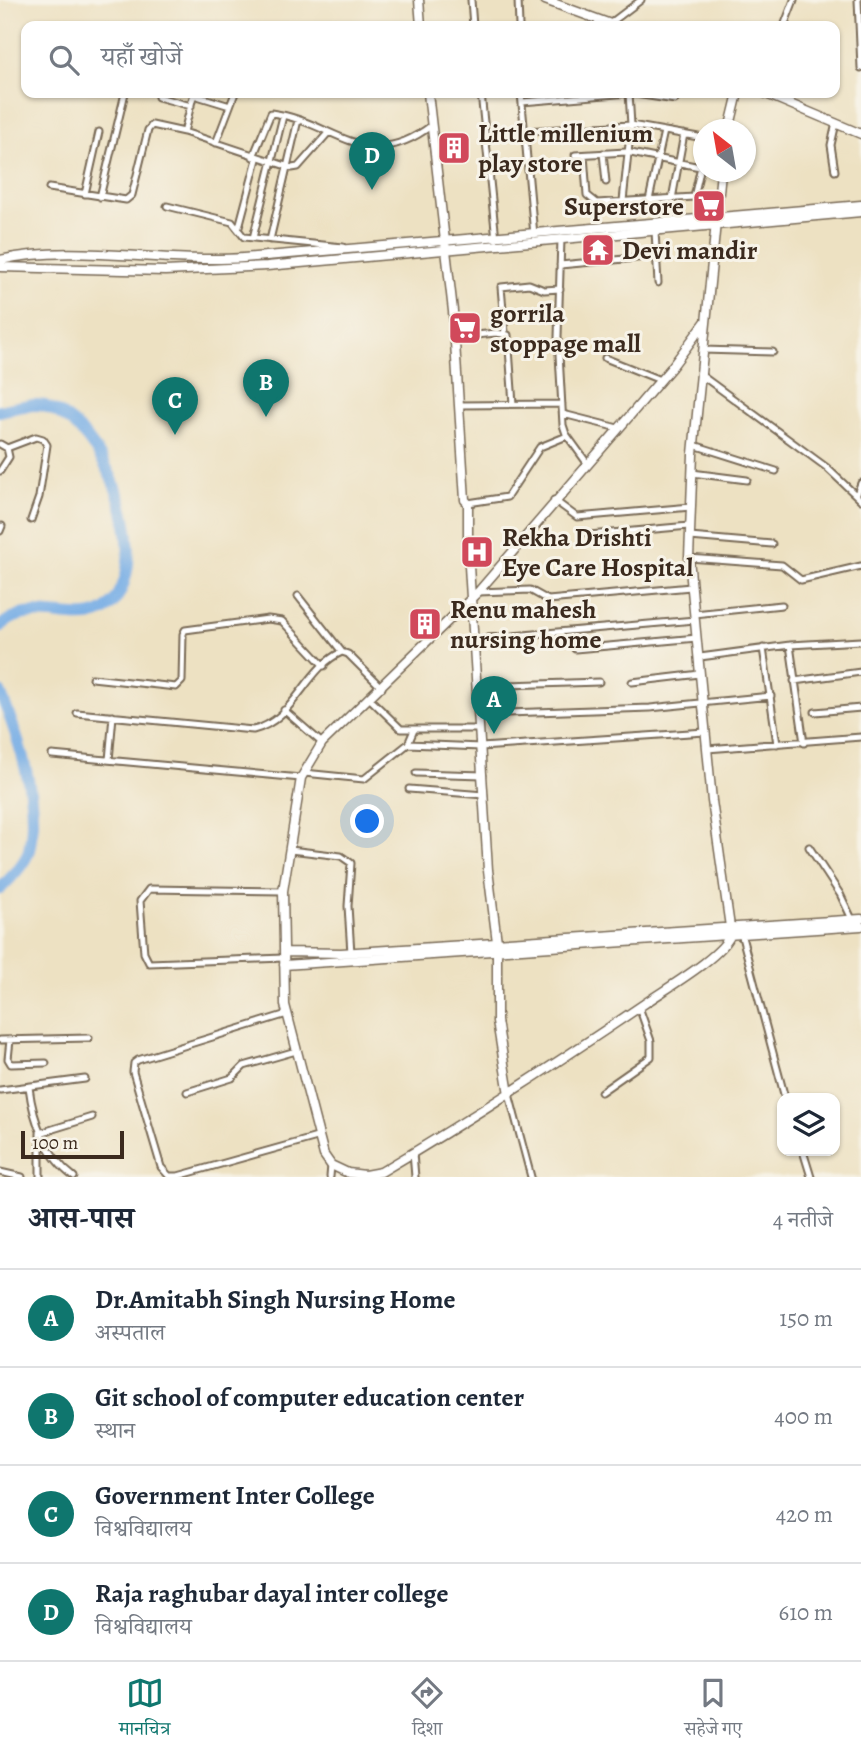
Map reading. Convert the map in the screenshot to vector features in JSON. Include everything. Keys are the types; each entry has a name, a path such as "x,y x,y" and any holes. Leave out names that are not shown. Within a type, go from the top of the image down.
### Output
{"street":[{"path":"419,0 421,21"},
{"path":"471,0 473,21"},
{"path":"518,0 519,21"},
{"path":"545,0 600,21"},
{"path":"616,21 641,0"},
{"path":"786,21 794,0"},
{"path":"858,0 861,68"},
{"path":"100,197 124,98"},
{"path":"162,98 191,106"},
{"path":"184,132 193,98"},
{"path":"206,98 230,106"},
{"path":"216,143 233,98"},
{"path":"429,98 455,337 465,500 468,503 478,714 496,946 497,1021 509,1094 531,1177"},
{"path":"482,98 496,239"},
{"path":"522,98 534,235"},
{"path":"522,102 570,98"},
{"path":"623,201 626,152 631,125 629,98"},
{"path":"662,98 675,100"},
{"path":"732,119 737,98"},
{"path":"776,98 861,134"},
{"path":"353,248 242,236 239,227 255,158 269,115 298,120 371,147 393,146 410,141 432,125"},
{"path":"253,238 283,116"},
{"path":"270,240 298,120"},
{"path":"835,171 831,145 836,123"},
{"path":"49,188 123,201 132,195 149,127 155,125 184,132 285,167 298,167 328,133"},
{"path":"524,131 631,125 693,136"},
{"path":"649,200 664,131"},
{"path":"85,194 99,132"},
{"path":"672,199 684,134"},
{"path":"575,155 626,152 693,166"},
{"path":"603,153 606,182"},
{"path":"584,155 587,195 591,201 597,203 694,197 697,182"},
{"path":"706,321 660,380 474,594 382,688 323,743 302,776 283,891 287,1014 317,1137 331,1165 369,1176 413,1153 509,1094 639,1007 723,947 731,930 705,732 689,558 694,445 720,182"},
{"path":"0,267 165,271 446,246 561,239 861,205"},
{"path":"167,206 232,222 239,227"},
{"path":"0,260 61,255 241,258 353,248 446,246 534,235 861,212"},
{"path":"655,230 658,283"},
{"path":"561,239 563,414 568,436 587,463"},
{"path":"560,265 657,256"},
{"path":"513,404 509,338 505,333 501,287 530,284 544,290 560,289"},
{"path":"455,337 505,333"},
{"path":"703,350 773,352"},
{"path":"605,358 660,380"},
{"path":"701,374 859,497 861,483"},
{"path":"460,405 562,404"},
{"path":"563,414 618,428"},
{"path":"468,503 507,497 540,447 568,436"},
{"path":"7,448 36,438 43,439 47,445 39,497 31,520"},
{"path":"0,444 7,448 9,457 0,471"},
{"path":"694,445 776,471"},
{"path":"692,473 747,480"},
{"path":"554,500 577,517 691,507"},
{"path":"589,535 689,526"},
{"path":"690,537 772,544"},
{"path":"689,558 782,565 800,580 861,566"},
{"path":"474,594 530,590 548,600 691,587"},
{"path":"299,596 342,652 348,654 382,688"},
{"path":"476,639 694,617 782,605"},
{"path":"92,678 176,687 182,681 185,630 268,620 287,624 324,666"},
{"path":"575,649 698,638"},
{"path":"700,657 790,645 861,641"},
{"path":"790,645 804,743"},
{"path":"764,648 777,744"},
{"path":"77,713 253,730 266,725 284,710 324,666 342,652"},
{"path":"794,681 861,672"},
{"path":"632,682 700,674"},
{"path":"477,686 599,682"},
{"path":"478,714 650,708 771,696"},
{"path":"370,699 396,727 414,730 479,729"},
{"path":"815,712 861,708"},
{"path":"284,710 323,743"},
{"path":"109,760 113,716"},
{"path":"52,755 364,779 408,744 414,730"},
{"path":"408,744 481,747 705,732"},
{"path":"707,749 861,737"},
{"path":"416,773 483,775"},
{"path":"409,789 484,795"},
{"path":"283,891 149,890 140,901 144,953 149,963 351,956 857,919 809,847"},
{"path":"290,850 341,856 351,863 348,906 351,956"},
{"path":"731,930 741,933 861,926"},
{"path":"741,933 784,1093"},
{"path":"601,1092 651,1057 651,1041 639,1007"},
{"path":"287,1014 138,1060 134,1063 133,1072 161,1167 169,1176 178,1176 317,1137"},
{"path":"0,1040 89,1038"},
{"path":"10,1040 8,1059 11,1064 46,1063"},
{"path":"187,1092 232,1078 244,1066 296,1051"},
{"path":"0,1090 85,1079"},
{"path":"29,1087 40,1133 40,1177"},
{"path":"40,1133 92,1117"},
{"path":"40,1133 60,1163 74,1177"},
{"path":"413,1153 415,1177"},
{"path":"805,1156 811,1177"},
{"path":"330,1177 331,1165"},
{"path":"0,1172 22,1177"}],"waterway":[{"path":"0,411 30,405 47,407 68,419 87,439 104,463 117,491 129,549 126,576 116,599 105,610 76,616 28,613 13,617 0,627"},
{"path":"0,692 26,769 32,810 32,830 27,855 17,871 0,889"}],"place":[{"name":"Little millenium play store","path":"454,148"},
{"name":"Raja raghubar dayal inter college","path":"372,190"},
{"name":"Superstore","path":"709,206"},
{"name":"Devi mandir","path":"598,250"},
{"name":"gorrila stoppage mall","path":"465,328"},
{"name":"Git school of computer education center","path":"266,417"},
{"name":"Government Inter College","path":"175,435"},
{"name":"Rekha Drishti Eye Care Hospital","path":"477,552"},
{"name":"Renu mahesh nursing home","path":"425,624"},
{"name":"Dr.Amitabh Singh Nursing Home","path":"494,734"}]}
